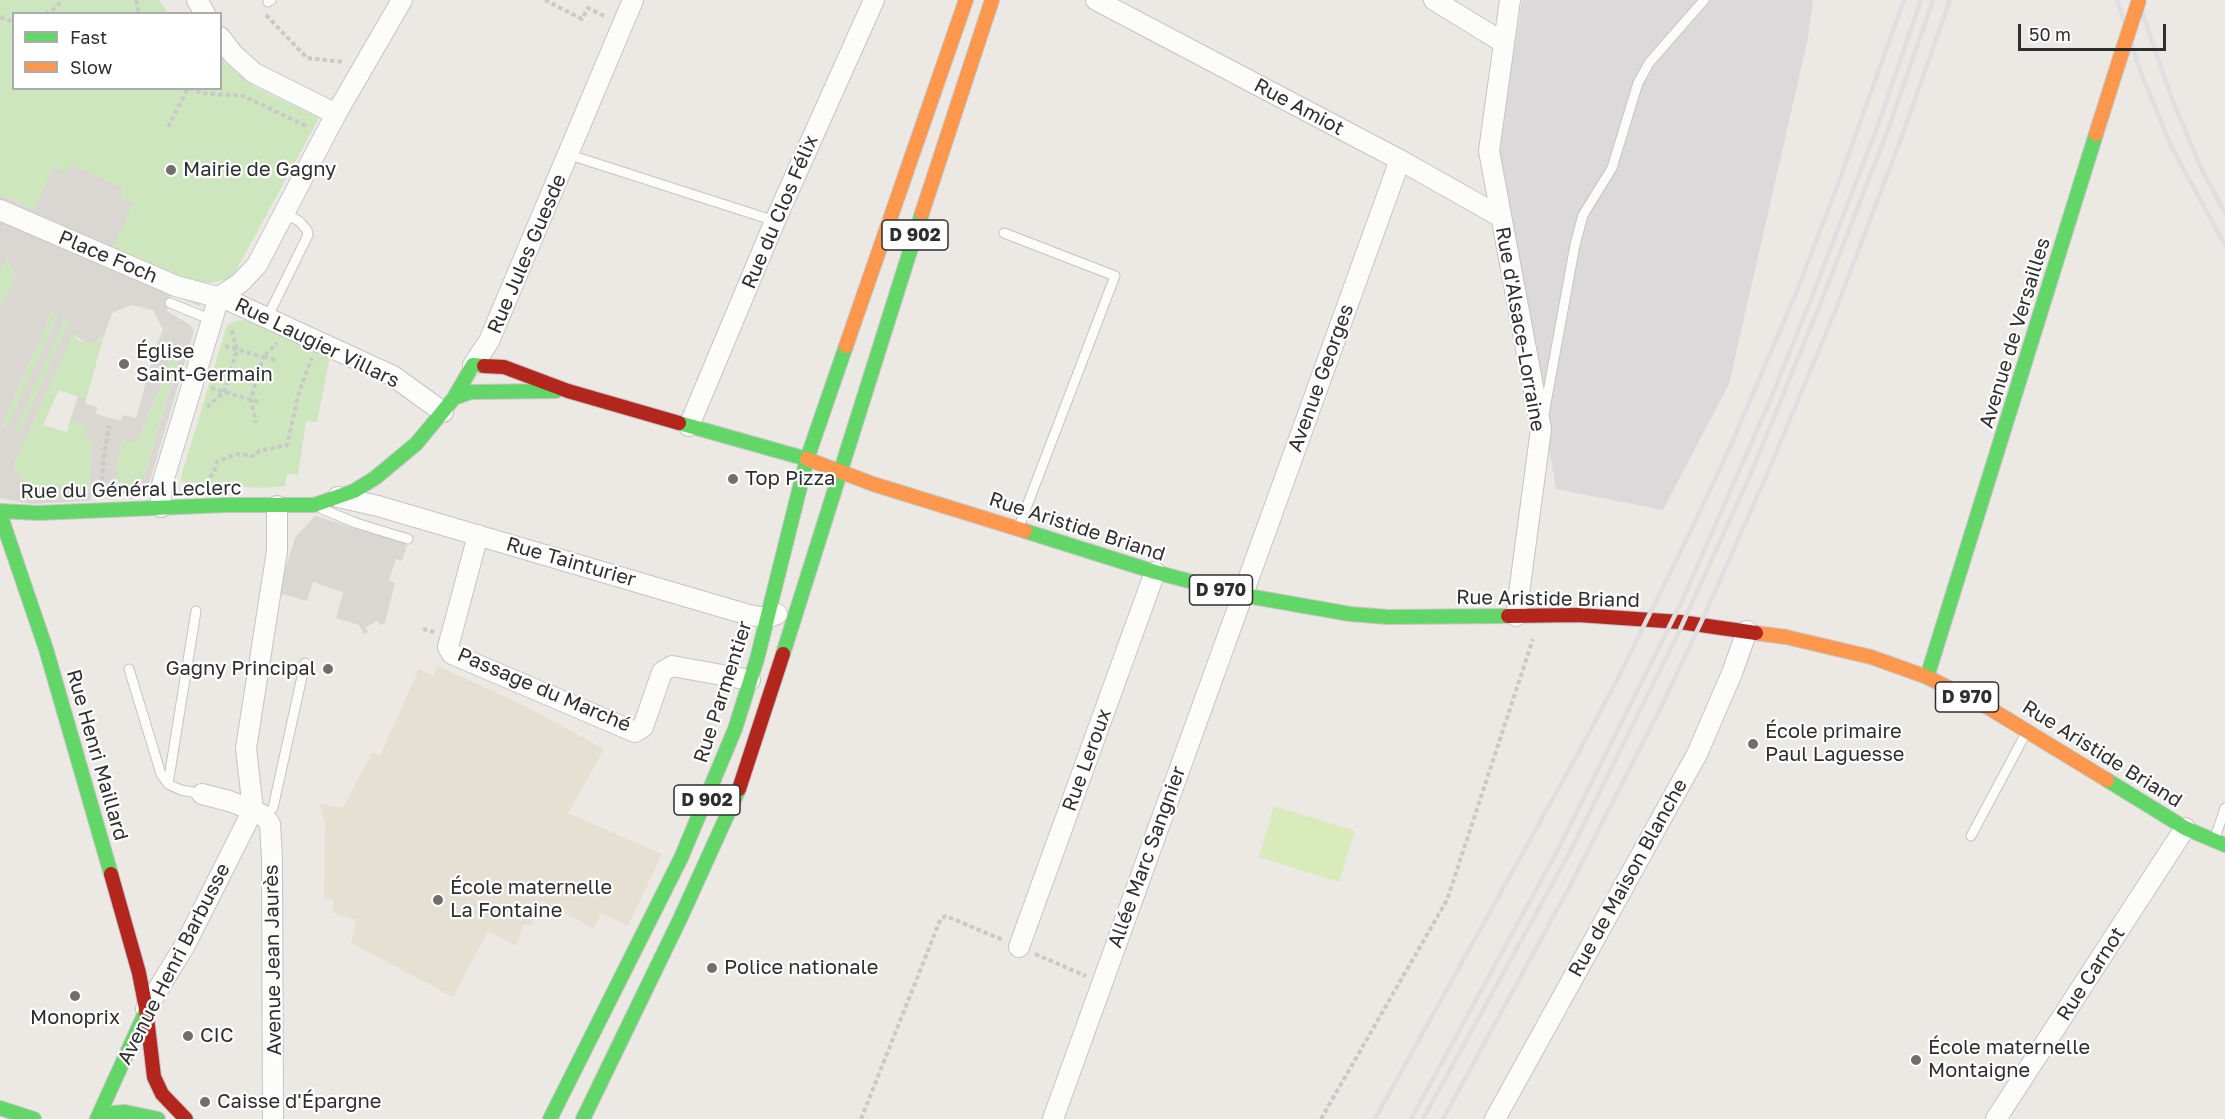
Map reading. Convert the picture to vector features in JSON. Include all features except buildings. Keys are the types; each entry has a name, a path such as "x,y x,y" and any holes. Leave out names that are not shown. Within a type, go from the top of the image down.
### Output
{"main road":[{"name":"D 902","path":"807,459 966,0"},
{"name":"D 902","path":"840,471 992,0"},
{"name":"Avenue de Versailles","path":"1927,677 2139,0"},
{"path":"863,340 874,265"},
{"path":"473,365 504,367 568,391 807,459 815,484"},
{"name":"Rue Jules Guesde","path":"314,505 354,491 375,478 416,444 448,405 473,365"},
{"path":"448,405 471,392 568,391"},
{"path":"834,450 840,471"},
{"name":"Rue Aristide Briand","path":"807,459 873,484 1019,530 1155,572 1242,595 1360,615 1618,616 1786,637 1861,654 1927,677 2027,730 2185,828 2220,843"},
{"name":"Rue Parmentier","path":"784,610 807,459"},
{"name":"Rue Parmentier","path":"550,1119 681,858 735,729 750,680 828,510 840,471"},
{"path":"828,510 873,484"},
{"name":"Rue du Général Leclerc","path":"0,513 161,507 314,505"},
{"name":"Rue Henri Maillard","path":"0,513 46,649 139,973 154,1077 167,1101 186,1119"},
{"path":"784,610 805,538"},
{"name":"D 902","path":"584,1119 727,818 746,771 780,666 780,634 784,610"},
{"name":"Avenue Henri Barbusse","path":"97,1119 146,1009"},
{"path":"0,1108 34,1119"},
{"path":"105,1119 114,1113 125,1113 158,1119"}],"street":[{"path":"161,507 161,488 220,320 219,297 240,283 256,265 336,114 402,0"},
{"name":"Rue Jules Guesde","path":"473,365 489,341 570,155 633,0"},
{"name":"Rue du Clos Félix","path":"689,426 775,221 874,0"},
{"name":"Rue Amiot","path":"1096,0 1400,160 1501,217"},
{"path":"1434,0 1504,43"},
{"name":"Rue d'Alsace-Lorraine","path":"1510,0 1489,151 1541,429 1516,616"},
{"path":"222,40 233,54 254,73 336,114"},
{"name":"Avenue Georges","path":"1242,595 1400,160"},
{"name":"Place Foch","path":"0,210 176,286 219,297"},
{"name":"Rue Laugier Villars","path":"219,297 393,376 448,405"},
{"name":"Rue Tainturier","path":"338,498 378,506 749,615 784,610"},
{"name":"Avenue Jean Jaurès","path":"270,506 277,550 246,748 258,813 270,824 273,1119"},
{"name":"Passage du Marché","path":"478,535 448,646 452,654 635,732 643,727 662,672 672,666 750,680"},
{"name":"Rue Leroux","path":"1019,947 1155,572"},
{"name":"Allée Marc Sangnier","path":"1053,1119 1242,595"},
{"name":"Rue de Maison Blanche","path":"1495,1119 1697,754 1747,631"},
{"path":"202,794 258,813"},
{"name":"Avenue Henri Barbusse","path":"146,1009 167,977 258,813"},
{"name":"Rue Carnot","path":"2004,1116 2185,828"}],"lane":[{"path":"1541,429 1575,245 1583,214 1612,168 1638,83 1649,63 1704,0"},
{"path":"570,155 775,221"},
{"path":"267,318 308,235 307,230 299,221 284,213"},
{"path":"1004,233 1114,276 1019,530"},
{"path":"170,303 220,320"},
{"path":"314,505 356,523 408,539"},
{"path":"168,783 196,611"},
{"path":"258,813 273,808 305,663"},
{"path":"129,669 161,774 168,783 181,790 202,794"},
{"path":"1971,836 2027,730"},
{"path":"2220,843 2225,808"}],"path":[{"path":"48,12 57,7 61,0"},
{"path":"545,0 582,19 588,8 623,25"},
{"path":"263,11 307,58 364,66"},
{"path":"168,127 188,90"},
{"path":"194,90 202,93 244,96 325,135"},
{"path":"207,407 224,392 237,350 220,320"},
{"path":"256,423 251,399 263,357 282,339"},
{"path":"206,506 208,479 214,473 217,462 236,454 255,456 259,451 287,445 299,392 319,342"},
{"path":"225,346 275,360"},
{"path":"224,392 262,403"},
{"path":"102,510 103,461 109,426"},
{"path":"1321,1119 1447,900 1542,616"},
{"path":"861,1119 941,918 946,916 1102,984"}],"shaded area":[{"path":"1522,0 1813,0 1808,38 1729,384 1663,510 1556,489 1499,149"},
{"path":"71,164 123,189 120,198 133,204 113,246 176,276 205,284 200,306 172,295 167,311 190,325 194,331 147,491 139,497 130,499 125,494 92,495 90,501 30,504 0,498 0,304 3,303 15,277 7,257 0,272 0,194 34,210 54,167 66,173","holes":["131,305 153,310 163,330 156,346 136,418 123,415 121,421 96,414 97,407 85,404 86,399 78,396 70,420 85,425 84,433 92,439 89,489 29,489 13,467 73,333 85,343 95,343 104,336 112,313","52,312 58,315 7,428 2,425","65,318 70,320 20,433 15,430","174,346 182,348 144,477 135,486 117,488 113,482 118,473 116,466 123,440 135,443 166,373"]},
{"path":"315,516 407,544 402,561 396,559 389,580 395,583 385,623 381,625 377,621 366,627 368,632 364,634 359,625 336,618 343,592 313,582 307,601 278,593 295,538"},
{"path":"438,666 527,707 604,749 568,813 662,854 628,926 601,913 594,929 542,901 531,926 524,924 516,946 488,931 453,997 351,943 356,920 333,913 333,899 324,899 325,821 319,803 343,808 372,752 380,756 419,669 433,676"}],"green space":[{"path":"0,0 159,0 167,12 12,12 12,90 222,90 222,58 225,63 255,87 319,118 232,278 205,284 176,276 0,194"},
{"path":"7,256 15,277 3,303 0,304 0,272"},
{"path":"52,312 58,315 8,428 2,425"},
{"path":"65,317 71,320 20,433 14,431"},
{"path":"244,320 330,356 317,422 306,421 298,475 287,474 285,486 260,488 182,482 181,477 227,325"},
{"path":"73,332 77,339 85,343 99,341 104,336 86,399 59,390 43,425 67,432 70,420 86,425 92,439 89,489 29,490 13,467"},
{"path":"174,345 182,347 144,477 135,486 117,488 113,482 118,473 116,466 123,440 135,442 144,426 166,373"},
{"path":"1274,806 1355,831 1339,882 1259,857"}],"railway":[{"path":"1375,1119 1580,750 1695,522 1796,293 1837,187 1904,0"},
{"path":"1411,1119 1555,855 1682,601 1771,398 1811,299 1878,125 1921,0"},
{"path":"1423,1119 1571,850 1677,636 1752,471 1821,302 1888,130 1933,0"},
{"path":"1443,1119 1571,884 1662,705 1705,614 1768,472 1836,309 1902,136 1950,0"},
{"path":"2117,0 2141,73 2171,146 2225,245"},
{"path":"2138,0 2172,99 2202,170 2225,213"}],"traffic: fast":[{"path":"1927,677 2096,134"},
{"path":"783,654 922,213"},
{"path":"550,1119 681,858 735,729 757,659 807,459 846,346"},
{"path":"0,511 38,513 225,505 314,505 354,491 375,478 416,444 454,398 473,365 484,366"},
{"path":"454,398 471,392 556,391"},
{"path":"679,423 807,459"},
{"path":"0,514 46,649 111,874"},
{"path":"1025,531 1155,572 1242,595 1350,614 1388,617 1508,616"},
{"path":"2107,780 2185,828 2225,845"},
{"path":"583,1119 680,919 739,789"},
{"path":"97,1119 146,1011"},
{"path":"0,1108 34,1119"},
{"path":"105,1119 114,1113 125,1112 158,1119"}],"traffic: slow":[{"path":"846,346 966,0"},
{"path":"922,213 992,0"},
{"path":"2120,58 2139,0"},
{"path":"2096,134 2120,58"},
{"path":"807,459 873,484 1025,531"},
{"path":"1756,633 1786,637 1871,657 1927,677 1989,708 2107,780"}],"traffic: jam":[{"path":"484,366 504,367 568,391 679,423"},
{"path":"1508,616 1578,615 1680,622 1756,633"},
{"path":"739,789 783,654"},
{"path":"111,874 139,973 154,1077 162,1094 186,1119"}],"place":[{"name":"Mairie de Gagny","path":"171,170"},
{"name":"Église Saint-Germain","path":"124,364"},
{"name":"Top Pizza","path":"733,479"},
{"name":"Gagny Principal","path":"328,669"},
{"name":"École primaire Paul Laguesse","path":"1753,744"},
{"name":"École maternelle La Fontaine","path":"438,900"},
{"name":"Police nationale","path":"712,968"},
{"name":"Monoprix","path":"75,996"},
{"name":"CIC","path":"188,1036"},
{"name":"École maternelle Montaigne","path":"1916,1060"},
{"name":"Caisse d'Épargne","path":"205,1102"}]}
